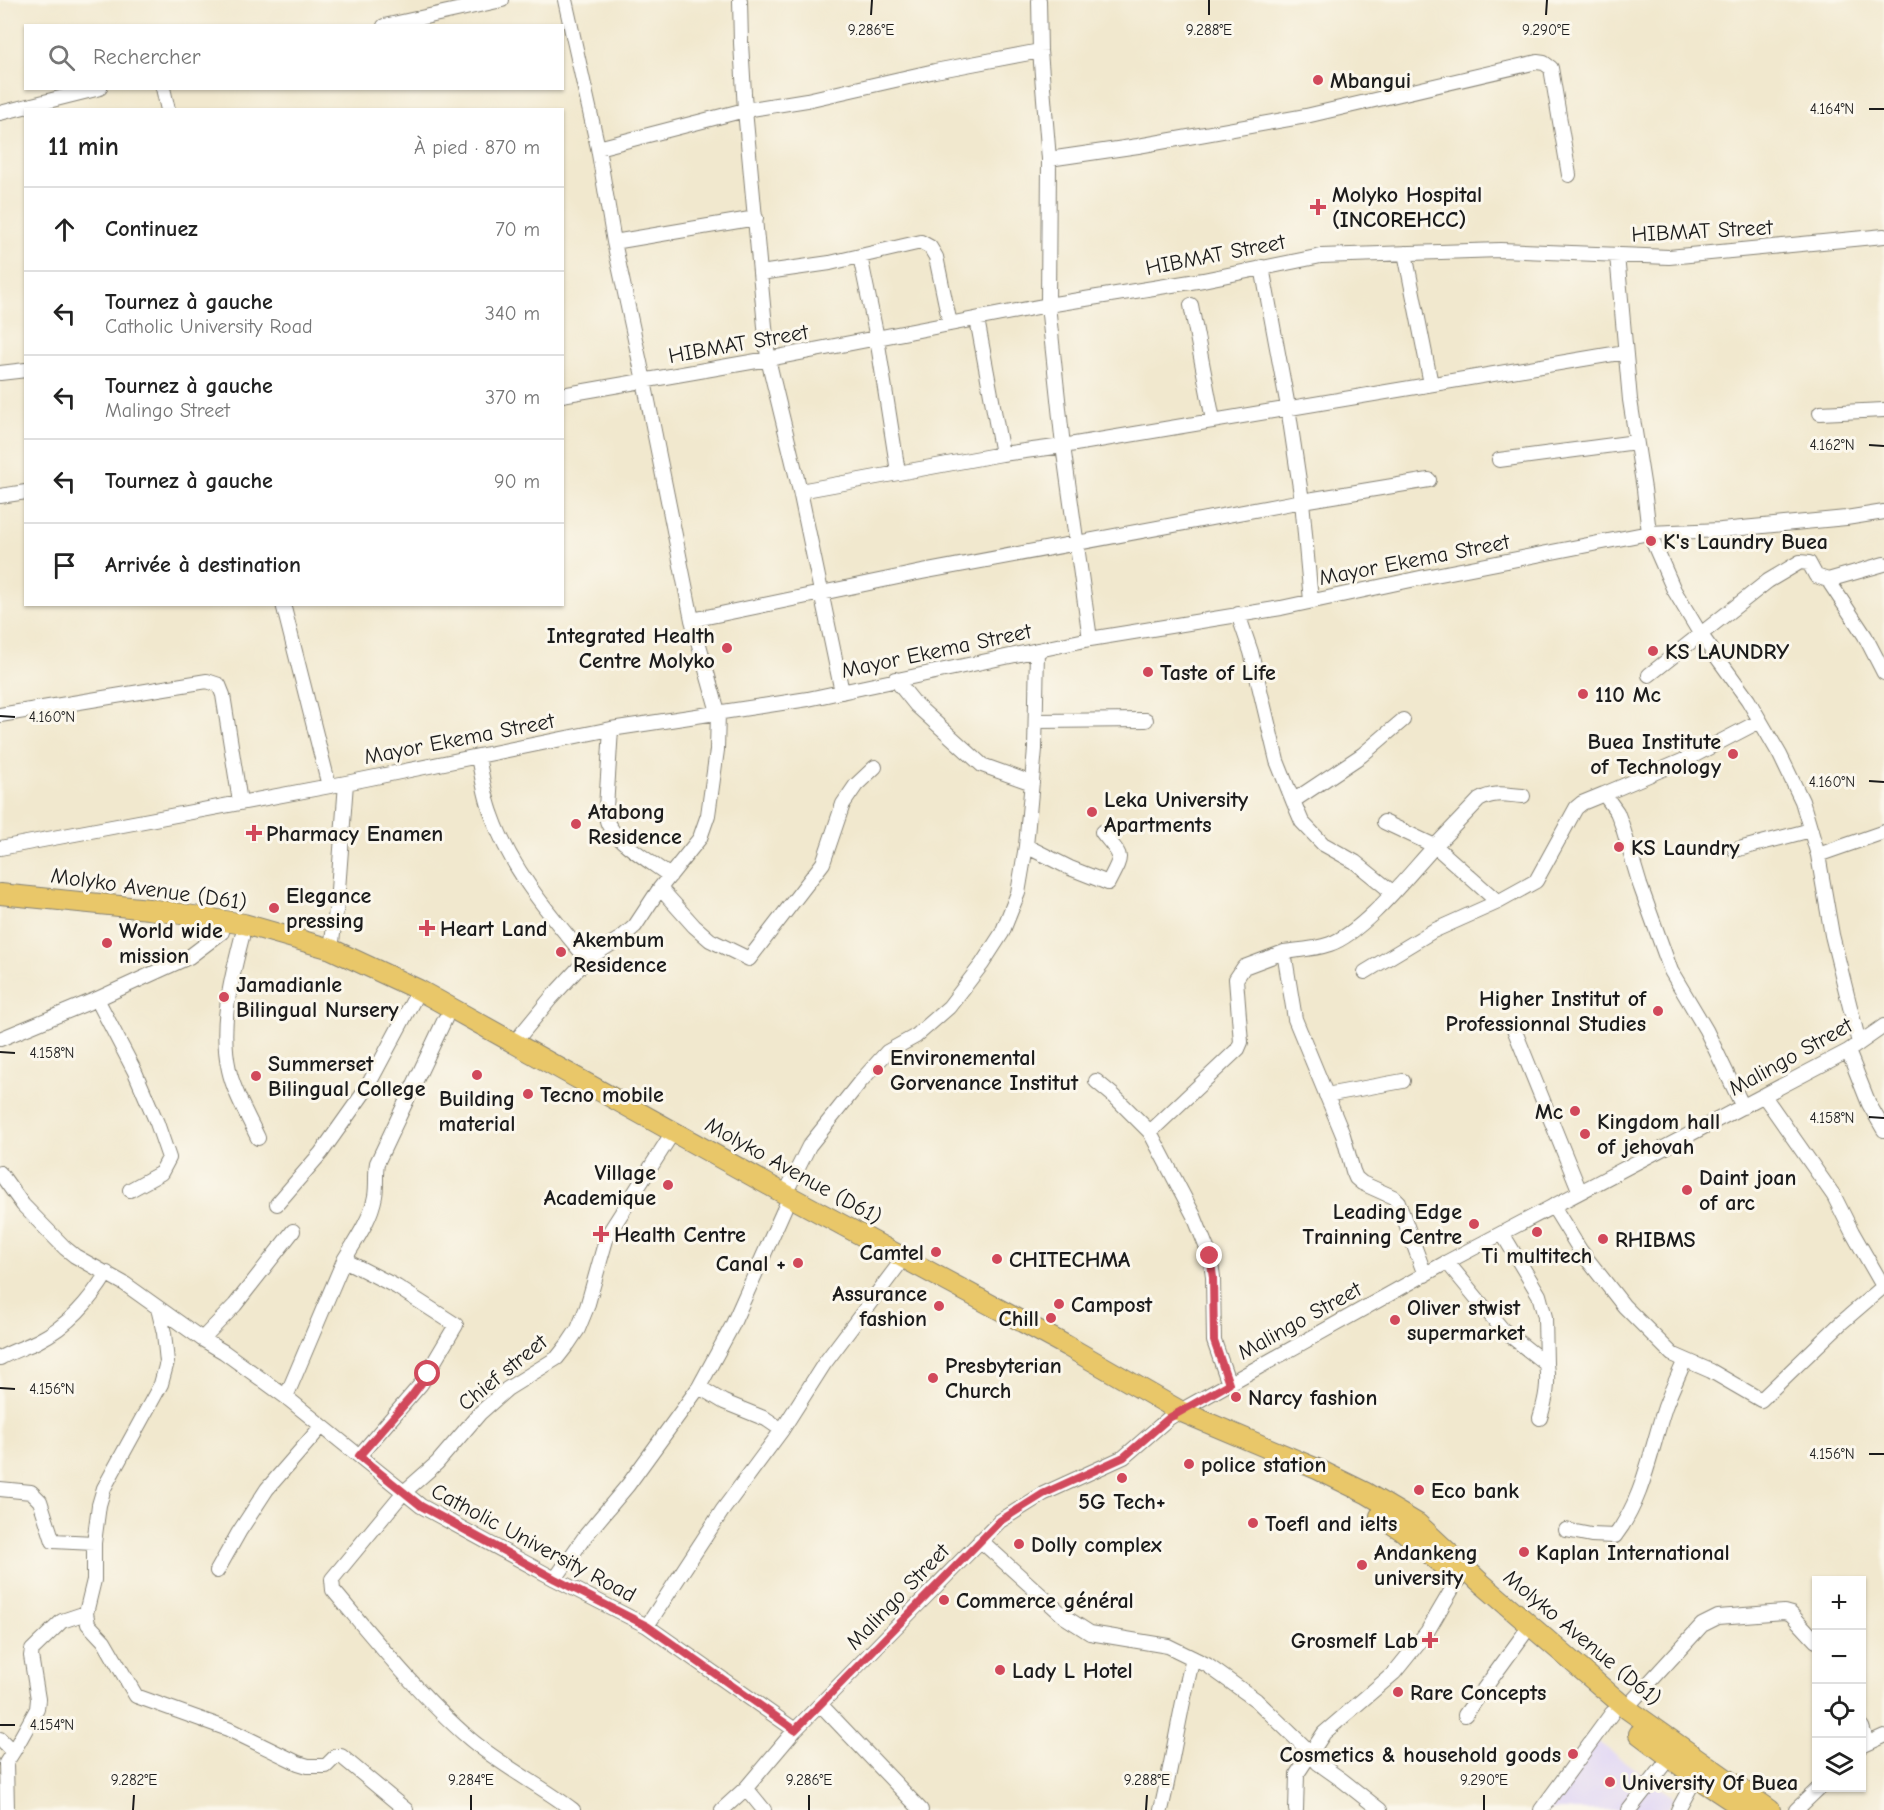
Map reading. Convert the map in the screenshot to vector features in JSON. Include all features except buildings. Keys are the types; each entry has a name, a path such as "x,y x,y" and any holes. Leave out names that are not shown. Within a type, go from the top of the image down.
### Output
{"highway":[{"name":"Molyko Avenue (D61)","path":"0,894 198,916 244,924 331,949 418,990 514,1043 671,1137 786,1200 1005,1312 1174,1414 1317,1469 1366,1493 1418,1524 1619,1711"},
{"name":"Molyko Avenue (D61)","path":"0,907 153,921 222,932 278,945 381,984 580,1095 671,1137"},
{"name":"Molyko Avenue (D61)","path":"786,1200 897,1267 1174,1414 1355,1500 1403,1531 1524,1634 1543,1653 1619,1711 1675,1752 1770,1810"},
{"name":"Molyko Avenue (D61)","path":"1675,1752 1696,1777 1746,1810"}],"street":[{"path":"393,24 502,0"},
{"path":"514,1043 587,958 621,938 635,926 660,888 700,838 708,815 717,750 718,712 692,620 614,242 598,148 565,0"},
{"path":"740,0 745,110 768,359 800,491 842,692"},
{"path":"1039,0 1040,51 1049,159 1048,305 1063,446 1090,639"},
{"path":"598,148 745,110 807,100 935,71 1040,51"},
{"path":"1049,159 1306,116 1537,62 1545,63 1551,68 1569,175"},
{"path":"0,113 92,90"},
{"path":"163,90 168,108"},
{"path":"614,242 756,218"},
{"name":"HIBMAT Street","path":"564,395 768,359 1048,305 1203,280 1320,256 1500,250 1669,257 1884,236"},
{"path":"760,273 830,263 921,242 930,247 936,257 950,324"},
{"path":"1405,252 1431,384"},
{"path":"1617,255 1625,352 1648,533 1668,579 1701,635 1748,700 1780,755 1802,801 1818,855 1854,1047 1869,1104 1884,1130"},
{"path":"860,256 877,338 898,472"},
{"path":"1262,267 1288,407 1302,501 1311,601"},
{"path":"1191,305 1213,420"},
{"path":"977,319 1002,454"},
{"path":"800,491 1002,454 1063,446 1625,352"},
{"path":"0,373 24,370"},
{"path":"1820,413 1884,410"},
{"path":"1499,460 1636,442"},
{"path":"692,620 1077,542 1429,480"},
{"path":"0,496 24,492"},
{"name":"Mayor Ekema Street","path":"0,848 346,783 611,729 774,705 1090,639 1311,601 1648,533 1726,530 1884,512"},
{"path":"1649,675 1768,580 1800,562 1809,563 1816,576 1828,580 1884,564"},
{"path":"1828,580 1865,636 1884,673"},
{"path":"284,606 330,786"},
{"path":"1238,614 1251,652 1277,761 1302,822 1323,844 1355,862 1392,892"},
{"path":"555,1579 586,1535 628,1485 699,1387 732,1326 809,1146 887,1052 916,1036 949,1007 1002,933 1014,907 1023,871 1036,721 1037,650"},
{"path":"895,679 916,705 982,765 1032,783"},
{"path":"0,715 207,681 219,685 223,695 240,802"},
{"path":"1036,721 1146,720"},
{"path":"1293,801 1362,756 1403,720"},
{"path":"1365,972 1433,931 1498,902 1536,881 1576,808 1582,803 1689,758 1760,721"},
{"path":"611,729 606,808 606,819 610,829 670,876"},
{"path":"477,757 492,815 502,838 541,905 587,958"},
{"path":"660,888 694,926 710,940 749,959 823,863 843,804 856,785 875,767"},
{"path":"331,949 337,903 346,783"},
{"path":"1150,1132 1238,1049 1241,1042 1236,979 1244,967 1284,952 1323,946 1342,938 1363,923 1479,800 1493,793 1523,796"},
{"path":"1604,794 1617,812 1622,825 1640,885 1671,971 1706,1030 1743,1107"},
{"path":"1384,822 1435,846 1498,902"},
{"path":"1735,850 1811,830"},
{"path":"1026,846 1070,868 1108,883 1120,860 1120,855 1102,832"},
{"path":"1818,855 1884,832"},
{"path":"0,1039 97,999 189,957 222,932"},
{"path":"242,937 227,1002 226,1046 229,1070 244,1110 258,1138"},
{"path":"1284,952 1295,1019 1343,1135 1356,1178 1393,1197 1398,1202 1425,1275"},
{"path":"97,999 135,1072 169,1158 161,1173 130,1190"},
{"path":"277,1204 321,1153 365,1091 413,1001"},
{"path":"286,1397 344,1260 372,1209 377,1184 375,1175 377,1162 445,1019"},
{"name":"Malingo Street","path":"722,1810 746,1788 795,1730 1000,1521 1032,1500 1124,1457 1174,1414 1447,1262 1854,1047 1884,1026"},
{"path":"1514,1029 1580,1192"},
{"path":"1326,1095 1403,1080"},
{"path":"1096,1081 1150,1132 1194,1216 1210,1256 1213,1277 1214,1341 1229,1384"},
{"path":"1553,1206 1580,1250 1624,1306 1672,1354 1711,1371 1761,1400 1840,1323 1884,1286 1834,1196 1764,1096"},
{"name":"Chief street","path":"573,1810 490,1755 469,1738 380,1645 333,1590 332,1579 403,1493 437,1463 480,1413 507,1389 557,1358 568,1344 578,1329 587,1307 608,1236 671,1137"},
{"name":"Catholic University Road","path":"0,1173 23,1205 75,1256 107,1273 202,1340 224,1352 286,1397 421,1506 462,1530 647,1626 795,1730"},
{"path":"202,1340 235,1305 293,1230"},
{"path":"1502,1233 1539,1295 1545,1317 1548,1378 1540,1418"},
{"path":"344,1260 397,1287 456,1325 421,1384 359,1456"},
{"path":"1447,1262 1502,1329 1546,1364"},
{"path":"647,1626 722,1511 782,1430 824,1364 897,1267"},
{"path":"0,1358 61,1328 82,1310 107,1273"},
{"path":"158,1308 167,1362 161,1384 104,1488 99,1505 94,1543 94,1580 86,1613 88,1624 104,1641 136,1696 228,1729 308,1766 326,1766 336,1756 341,1756 406,1810"},
{"path":"1566,1530 1591,1535 1615,1536 1626,1519 1637,1493 1650,1460 1666,1405 1685,1360"},
{"path":"699,1387 724,1402 766,1419 782,1430"},
{"path":"217,1571 267,1489 321,1427"},
{"path":"0,1489 31,1491 40,1501 53,1541 94,1543"},
{"path":"980,1540 1065,1617 1090,1633 1168,1646 1207,1665 1256,1700 1311,1753 1318,1763 1380,1810"},
{"path":"1296,1810 1297,1774 1324,1733 1394,1673 1427,1632 1458,1579"},
{"path":"1541,1810 1619,1711 1702,1624 1718,1617 1784,1612 1791,1614 1812,1637"},
{"path":"7,1810 6,1763 37,1709 38,1699 32,1650 62,1621 86,1613"},
{"path":"1465,1714 1524,1634"},
{"path":"1161,1810 1193,1658"},
{"path":"821,1705 921,1810"},
{"path":"1866,1743 1884,1736"},
{"path":"0,1738 13,1752"},
{"path":"1629,1810 1675,1752"},
{"path":"1678,1810 1696,1777"},
{"path":"746,1788 764,1810"},
{"path":"1796,1810 1815,1792"}],"shaded area":[{"name":"University Of Buea","path":"1597,1741 1674,1798 1668,1810 1545,1810"}],"place":[{"name":"Mbangui","path":"1318,80"},
{"name":"Molyko Hospital (INCOREHCC)","path":"1318,207"},
{"name":"K's Laundry Buea","path":"1651,541"},
{"name":"Integrated Health Centre Molyko","path":"727,648"},
{"name":"KS LAUNDRY","path":"1653,651"},
{"name":"Taste of Life","path":"1148,672"},
{"name":"110 Mc","path":"1583,694"},
{"name":"Buea Institute of Technology","path":"1733,754"},
{"name":"Leka University Apartments","path":"1092,812"},
{"name":"Atabong Residence","path":"576,824"},
{"name":"Pharmacy Enamen","path":"254,833"},
{"name":"KS Laundry","path":"1619,847"},
{"name":"Elegance pressing","path":"274,908"},
{"name":"Heart Land","path":"427,928"},
{"name":"World wide mission","path":"107,943"},
{"name":"Akembum Residence","path":"561,952"},
{"name":"Jamadianle Bilingual Nursery","path":"224,997"},
{"name":"Higher Institut of Professionnal Studies","path":"1658,1011"},
{"name":"Environemental Gorvenance Institut","path":"878,1070"},
{"name":"Building material","path":"477,1075"},
{"name":"Summerset Bilingual College","path":"256,1076"},
{"name":"Tecno mobile","path":"528,1094"},
{"name":"Mc","path":"1575,1111"},
{"name":"Kingdom hall of jehovah","path":"1585,1134"},
{"name":"Village Academique","path":"668,1185"},
{"name":"Daint joan of arc","path":"1687,1190"},
{"name":"Leading Edge Trainning Centre","path":"1474,1224"},
{"name":"Ti multitech","path":"1537,1232"},
{"name":"Health Centre","path":"601,1234"},
{"name":"RHIBMS","path":"1603,1239"},
{"name":"Camtel","path":"936,1252"},
{"name":"CHITECHMA","path":"997,1259"},
{"name":"Canal +","path":"798,1263"},
{"name":"Campost","path":"1059,1304"},
{"name":"Assurance fashion","path":"939,1306"},
{"name":"Chill","path":"1051,1318"},
{"name":"Oliver stwist supermarket","path":"1395,1320"},
{"name":"Presbyterian Church","path":"933,1378"},
{"name":"Narcy fashion","path":"1236,1397"},
{"name":"police station","path":"1189,1464"},
{"name":"5G Tech+","path":"1122,1478"},
{"name":"Eco bank","path":"1419,1490"},
{"name":"Toefl and ielts","path":"1253,1523"},
{"name":"Dolly complex","path":"1019,1544"},
{"name":"Kaplan International","path":"1524,1552"},
{"name":"Andankeng university","path":"1362,1565"},
{"name":"Commerce général","path":"944,1600"},
{"name":"Grosmelf Lab","path":"1430,1640"},
{"name":"Lady L Hotel","path":"1000,1670"},
{"name":"Rare Concepts","path":"1398,1692"},
{"name":"Cosmetics & household goods","path":"1573,1754"},
{"name":"University Of Buea","path":"1610,1782"}],"route":[{"path":"428,1374 411,1397 359,1456 421,1506 462,1530 647,1626 795,1730 1000,1521 1043,1494 1124,1457 1169,1418 1229,1384 1214,1341 1213,1277 1210,1256"}]}
